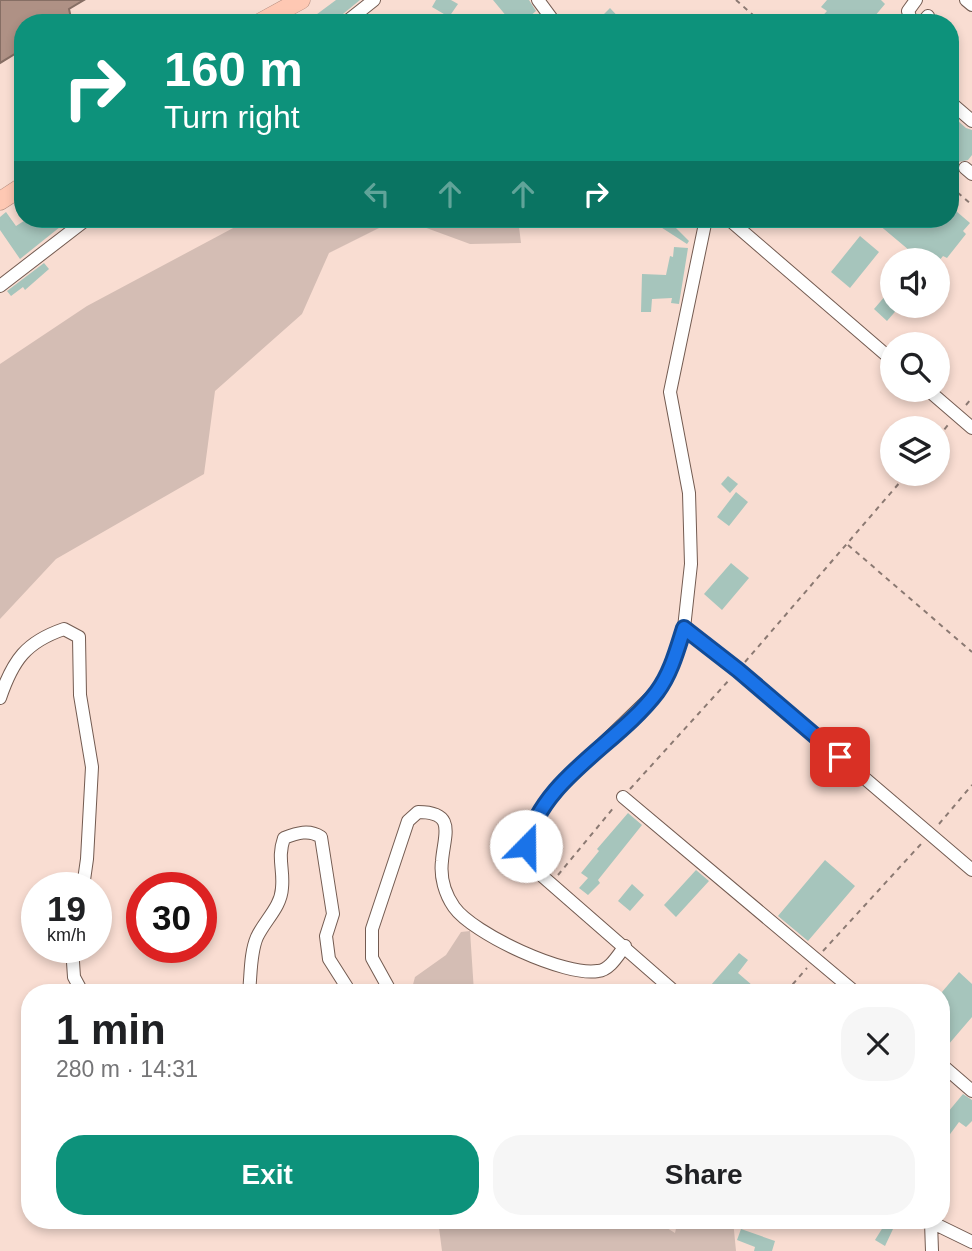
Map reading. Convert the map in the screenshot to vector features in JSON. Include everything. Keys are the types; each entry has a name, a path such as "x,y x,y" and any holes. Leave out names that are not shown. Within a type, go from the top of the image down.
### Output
{"highway":[{"path":"275,14 301,0"}],"street":[{"path":"356,14 374,0"},
{"path":"967,0 972,5"},
{"path":"0,286 75,228"},
{"path":"666,984 551,884 528,858 526,846 530,830 543,807 565,780 657,691 669,673 684,628 691,564 689,494 670,392 704,228"},
{"path":"742,228 880,349"},
{"path":"942,402 972,428"},
{"path":"684,628 738,670 972,870"},
{"path":"0,698 8,674 20,655 41,637 64,629 79,637 80,695 92,768 85,872"},
{"path":"623,797 845,984"},
{"path":"386,984 372,958 372,929 408,821 418,812 432,812 443,820 446,829 441,863 443,885 454,908 475,927 549,964 581,971 601,971 612,963 625,946"},
{"path":"250,984 253,949 275,909 282,888 279,852 285,838 307,832 321,836 333,914 326,936 329,959 345,984"},
{"path":"73,963 78,984"},
{"path":"950,1072 972,1091"},
{"path":"931,1229 932,1251"},
{"path":"945,1229 972,1244 964,1251"}],"path":[{"path":"736,0 752,14"},
{"path":"950,423 957,415"},
{"path":"551,884 623,797 738,670 897,486"},
{"path":"847,544 972,652"},
{"path":"819,955 972,785"},
{"path":"793,984 811,964"}],"shaded area":[{"path":"0,0 84,0 69,9 70,14 14,14 14,54 0,63"},
{"path":"233,228 379,228 329,253 302,314 215,391 204,474 56,559 0,619 0,364 87,306"},
{"path":"426,228 519,228 521,243 470,244"},
{"path":"470,931 473,984 413,984 415,977 446,955 461,932"},
{"path":"439,1229 669,1229 675,1233 676,1229 734,1229 736,1251 442,1251"}],"building":[{"path":"336,0 360,0 343,14 317,14"},
{"path":"436,0 451,0 458,4 451,14 444,14 432,7"},
{"path":"493,0 529,0 536,11 532,14 505,14"},
{"path":"827,0 881,0 885,4 877,14 824,14 827,11 821,7"},
{"path":"610,8 616,14 604,14"},
{"path":"959,122 972,130 972,155 968,160 959,162"},
{"path":"6,212 14,223 14,228 59,228 20,259 0,230 0,217"},
{"path":"959,214 970,223 963,231 966,234 950,254 950,248 907,248 883,228 959,228"},
{"path":"662,228 676,228 689,241 687,244"},
{"path":"860,236 879,252 850,288 831,272"},
{"path":"674,247 688,248 679,304 671,303 672,298 652,299 651,312 641,312 642,274 666,275"},
{"path":"44,263 49,269 25,290 23,287 11,296 7,291"},
{"path":"880,302 880,315 874,309"},
{"path":"728,476 738,484 730,493 721,484"},
{"path":"736,492 748,502 729,526 717,517"},
{"path":"731,563 749,578 722,610 704,594"},
{"path":"628,813 642,825 598,880 600,883 588,895 579,888 588,878 581,873 599,851 597,849"},
{"path":"825,860 855,886 808,941 778,916"},
{"path":"696,870 709,881 676,917 664,905"},
{"path":"632,884 644,895 630,911 618,901"},
{"path":"739,953 748,960 738,973 751,984 712,984"},
{"path":"959,972 972,984 972,1017 950,1043 950,984"},
{"path":"963,1094 972,1100 972,1121 966,1127 959,1122 950,1134 950,1110"},
{"path":"741,1229 775,1241 772,1251 754,1251 755,1247 737,1240"},
{"path":"882,1229 893,1229 885,1246 875,1240"}],"route":[{"path":"526,846 530,830 543,807 565,780 648,703 657,691 669,673 684,628 840,757"}]}
